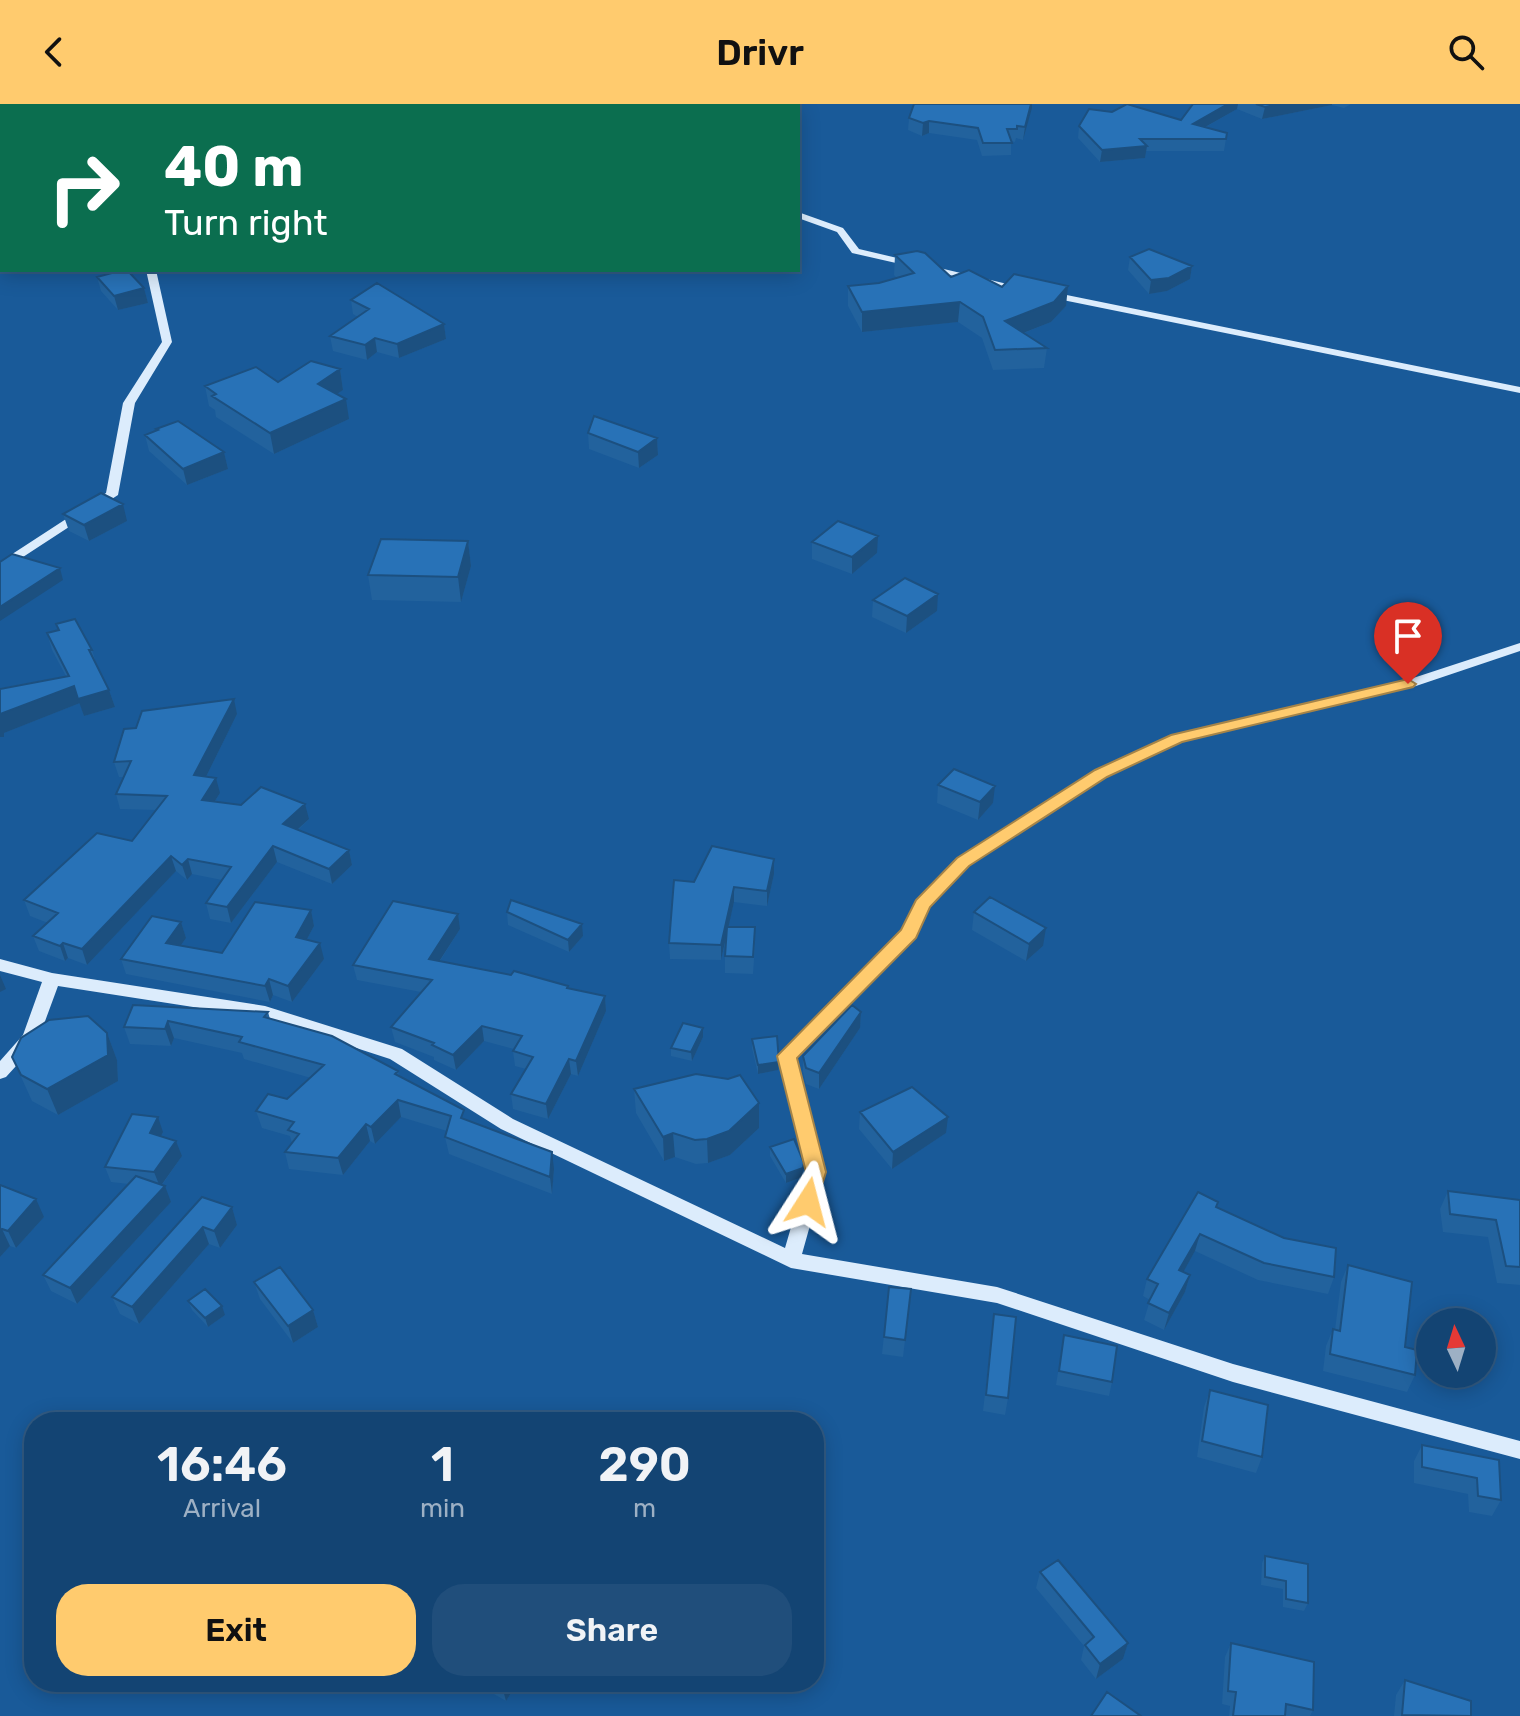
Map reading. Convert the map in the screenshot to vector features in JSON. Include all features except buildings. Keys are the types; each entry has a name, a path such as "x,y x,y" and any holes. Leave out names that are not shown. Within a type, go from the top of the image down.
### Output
{"street":[{"path":"800,216 840,230 856,251 1075,300 1520,390"},
{"path":"0,568 112,495 129,403 167,342 151,272"},
{"path":"791,1260 816,1172 787,1056 909,934 922,904 963,862 1101,774 1177,738 1408,684 1520,647"},
{"path":"0,965 52,979 265,1012 396,1054 507,1124 791,1260 997,1295 1233,1373 1520,1450"},
{"path":"0,1072 31,1038 52,979"}],"route":[{"path":"808,1202 816,1172 787,1056 909,934 922,904 963,862 1101,774 1177,738 1408,684"}]}
